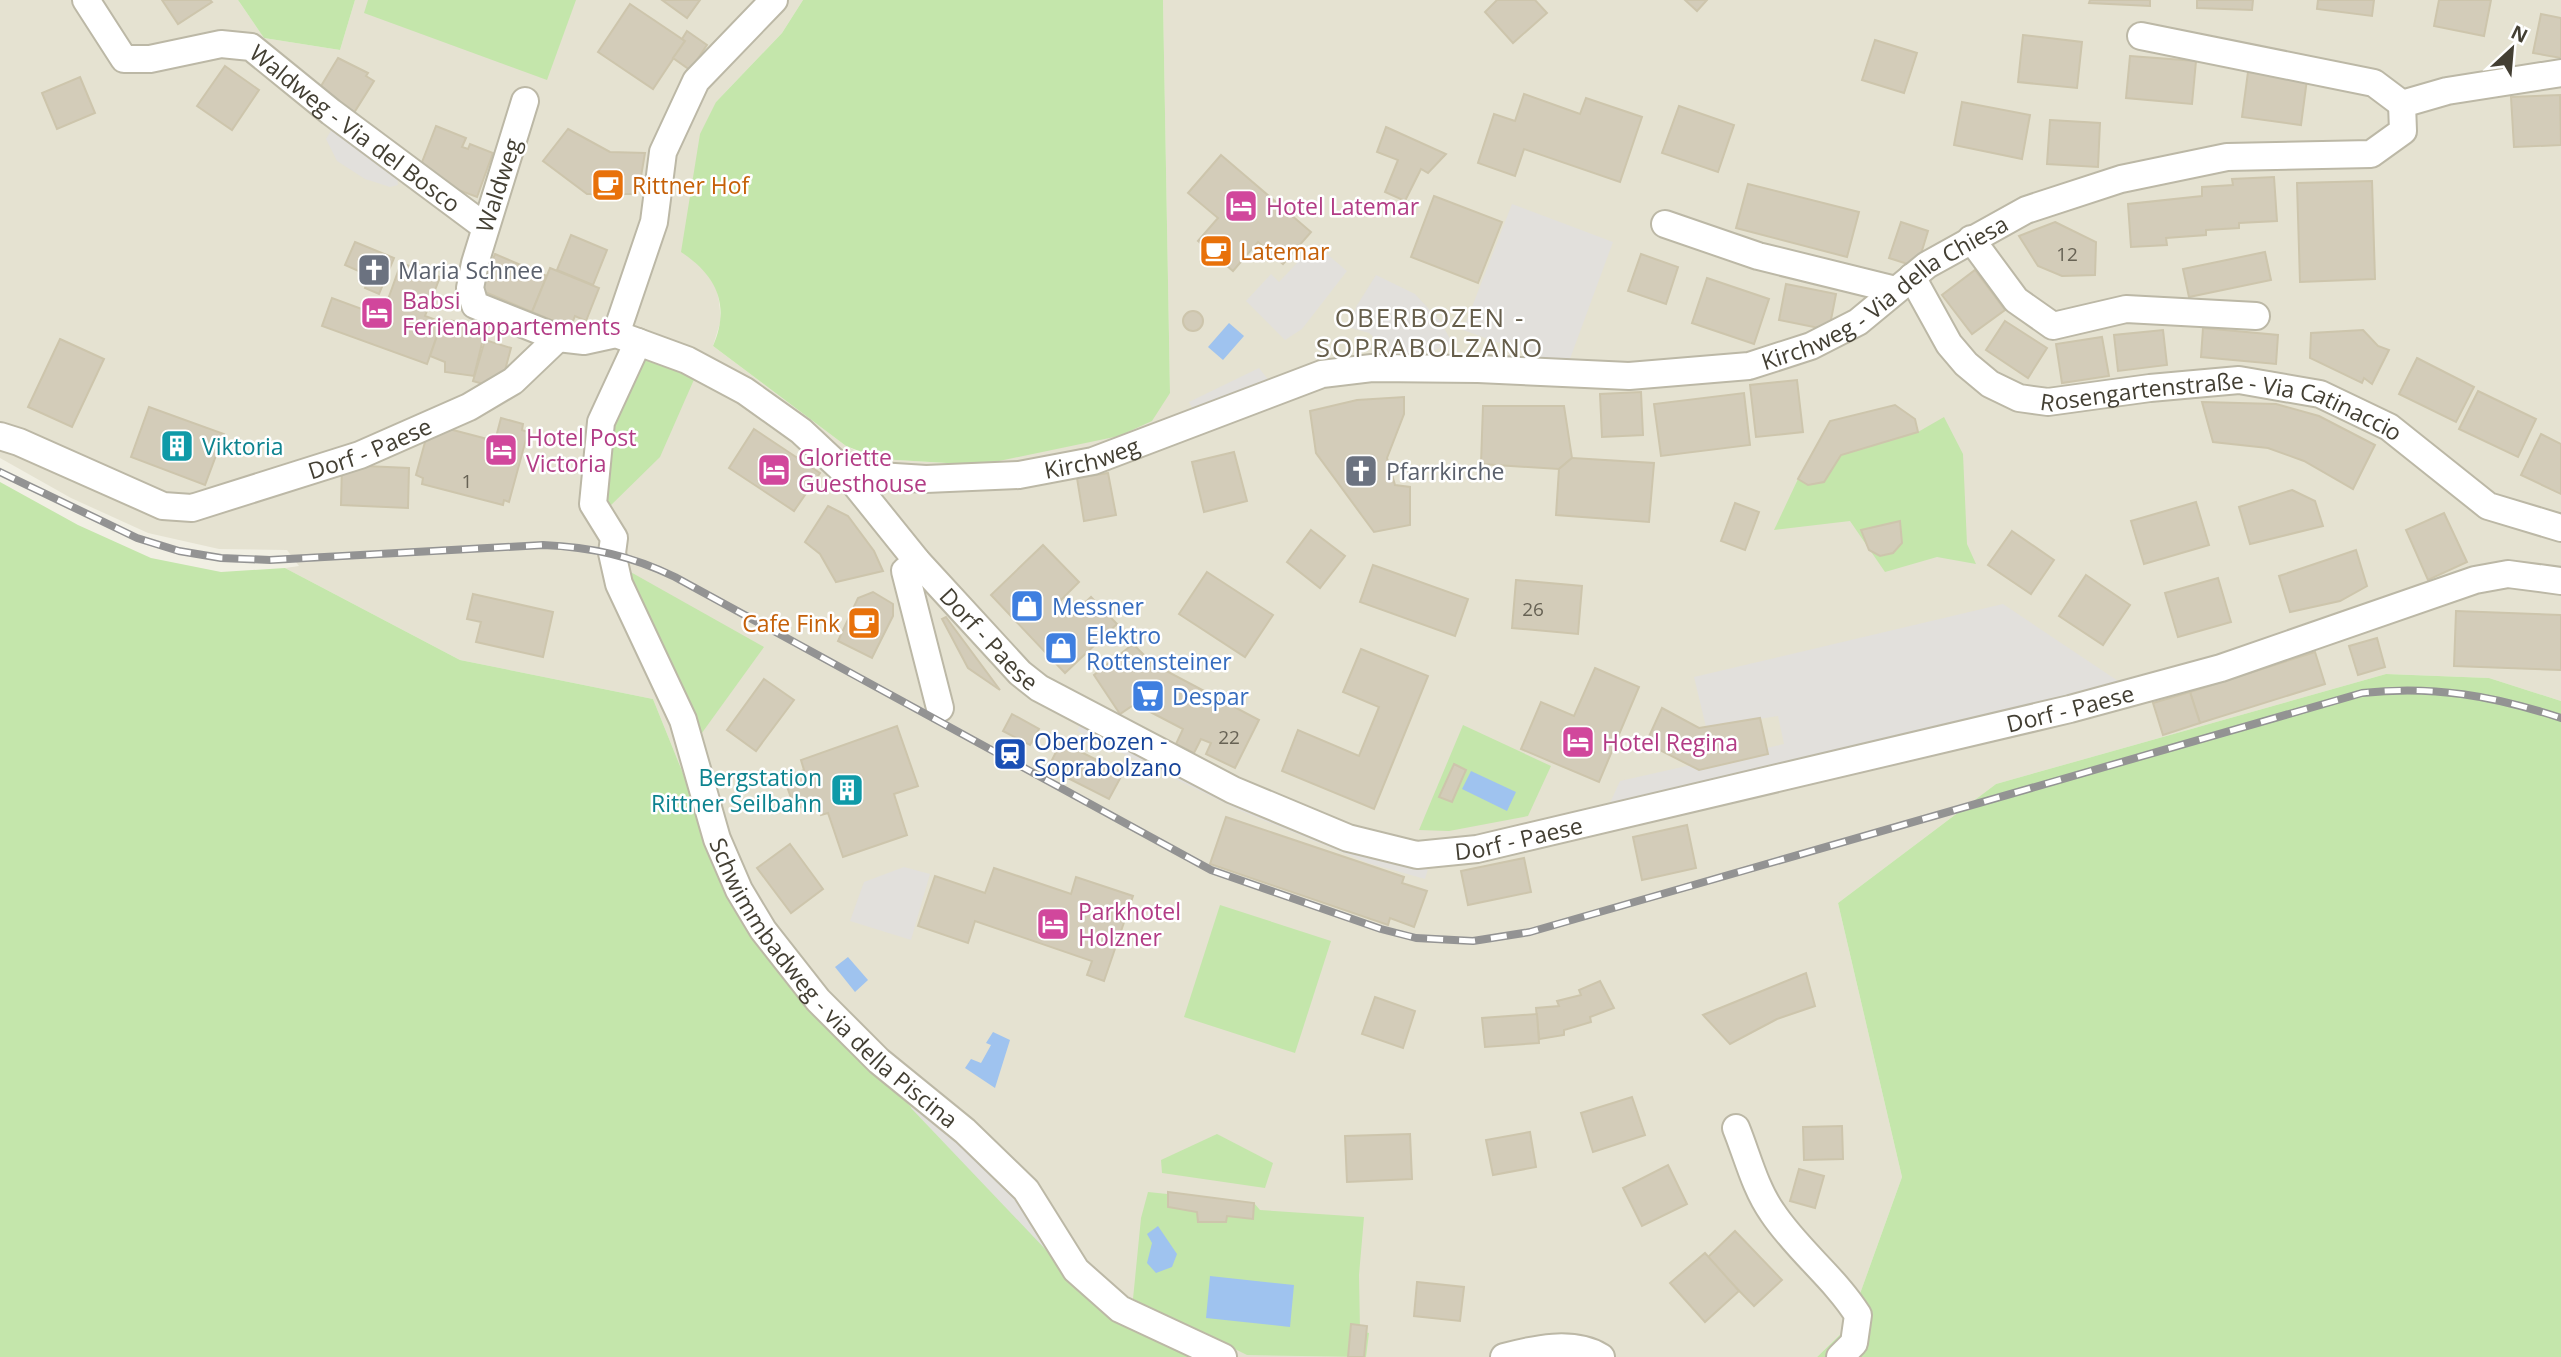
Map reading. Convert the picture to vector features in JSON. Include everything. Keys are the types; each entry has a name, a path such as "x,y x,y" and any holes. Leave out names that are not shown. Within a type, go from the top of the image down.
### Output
{"street":[{"name":"Waldweg - Via del Bosco","path":"86,0 124,59 150,59 221,44 251,47 331,112 484,226"},
{"path":"558,338 584,341 627,338 654,222 663,152 696,81 774,0"},
{"path":"2141,36 2374,83 2402,104 2447,92 2561,73"},
{"name":"Waldweg","path":"525,101 484,226 470,288 475,305 558,338"},
{"name":"Kirchweg - Via della Chiesa","path":"1322,374 1372,368 1478,369 1629,376 1749,366 1811,346 1858,321 1904,284 1971,240 2026,210 2134,176 2227,157 2371,154 2403,131 2402,104"},
{"path":"1665,225 1758,256 1904,284"},
{"path":"1971,240 2016,300 2053,326 2126,309 2256,316"},
{"name":"Rosengartenstraße - Via Catinaccio","path":"1904,284 1966,365 1990,384 2019,398 2048,402 2150,388 2239,380 2320,394 2389,427 2488,506 2561,528"},
{"name":"Dorf - Paese","path":"0,436 163,506 192,508 360,456 468,407 513,381 558,338"},
{"name":"Dorf - Paese","path":"627,338 687,360 746,391 802,431 847,474 917,561 1020,673 1038,688 1233,790 1348,838 1417,855 1476,849 1636,814 1812,768 2070,709 2221,667 2475,580 2508,574 2561,581"},
{"name":"Schwimmbadweg - via della Piscina","path":"627,338 601,422 593,504 614,538 612,553 619,584 683,720 717,839 739,890 763,930 817,1000 879,1061 965,1131 1026,1190 1076,1270 1120,1309 1223,1357"},
{"name":"Kirchweg","path":"847,474 926,479 1019,475 1093,461 1322,374"},
{"path":"917,561 905,571 940,708"},
{"path":"1736,1128 1770,1210 1797,1245 1848,1298 1858,1315 1854,1343 1840,1357"},
{"path":"1504,1357 1540,1349 1580,1347 1601,1357"}],"shaded area":[{"path":"0,0 238,0 264,38 340,50 355,0 803,0 782,33 716,102 700,265 716,287 719,301 721,320 713,346 846,446 863,454 880,459 980,465 1170,393 1163,0 2561,0 2561,701 2489,678 2386,674 1996,784 1838,903 1902,1177 1848,1327 1817,1357 1212,1357 1109,1311 822,1015 743,922 653,699 460,660 285,568 299,566 287,550 219,549 148,533 71,498 0,458"},
{"path":"335,124 397,175 398,185 390,187 365,179 337,161 326,139"},
{"path":"1512,204 1613,242 1567,367 1463,330"},
{"path":"1315,244 1347,271 1302,329 1285,340 1246,301 1271,274 1279,282"},
{"path":"1376,275 1415,294 1440,321 1453,344 1410,358 1395,357 1369,333 1351,328 1356,307"},
{"path":"1259,368 1278,392 1200,423 1189,402"},
{"path":"2003,604 2124,685 1610,803 1620,781 1784,744 1778,716 1706,727 1694,677"},
{"path":"1082,721 1414,866 1428,869 1425,879 1368,863 1241,811 1077,731"},
{"path":"904,867 930,874 911,940 850,921 864,882"},
{"path":"914,1090 1039,1222 1054,1247 1048,1252 911,1108"}],"green space":[{"path":"238,0 355,0 340,50 264,38"},
{"path":"368,0 576,0 547,80 364,13"},
{"path":"803,0 1163,0 1170,393 1152,421 1119,436 980,465 880,459 846,446 713,346 721,317 717,292 703,271 681,252 700,134 716,102 782,33"},
{"path":"639,350 696,375 660,457 606,510 606,423"},
{"path":"1944,417 1963,454 1967,544 1976,564 1937,557 1885,572 1850,521 1774,530 1798,479 1808,485 1824,482 1841,455 1918,432"},
{"path":"0,482 78,525 151,558 221,572 285,568 460,660 653,699 743,922 822,1015 1109,1311 1212,1357 0,1357"},
{"path":"627,570 764,647 699,737"},
{"path":"2386,674 2489,678 2561,701 2561,1357 1817,1357 1848,1327 1902,1177 1838,903 1996,784"},
{"path":"1463,725 1551,766 1528,816 1449,831 1419,830"},
{"path":"1220,905 1331,941 1295,1053 1184,1017"},
{"path":"1217,1134 1273,1163 1265,1188 1162,1173 1161,1160"},
{"path":"1148,1192 1254,1203 1260,1210 1364,1217 1359,1275 1360,1331 1369,1333 1366,1357 1247,1355 1133,1299 1141,1218"}],"water":[{"path":"1229,323 1244,336 1223,360 1208,347"},
{"path":"1471,771 1516,792 1507,811 1462,789"},
{"path":"848,957 868,980 855,992 835,967"},
{"path":"993,1032 1010,1040 995,1088 965,1068 971,1059 981,1063 991,1045 986,1043"},
{"path":"1158,1226 1177,1254 1172,1267 1156,1273 1147,1263 1152,1243 1147,1234"},
{"path":"1210,1276 1294,1285 1290,1327 1206,1318"}],"building":[{"path":"162,0 210,0 212,2 178,24"},
{"path":"662,0 700,0 687,18"},
{"path":"1497,0 1535,0 1547,13 1513,43 1485,12"},
{"path":"1685,0 1707,0 1697,11"},
{"path":"2090,0 2150,0 2150,6 2089,3"},
{"path":"2197,0 2253,0 2252,10 2197,8"},
{"path":"2318,0 2374,0 2372,16 2317,9"},
{"path":"2439,0 2491,0 2484,36 2434,26"},
{"path":"630,4 685,41 653,89 598,52"},
{"path":"2541,14 2561,18 2561,58 2533,53"},
{"path":"687,31 707,45 690,70 673,58 685,41 682,39"},
{"path":"2023,35 2082,42 2077,88 2018,82"},
{"path":"1875,40 1917,53 1904,93 1862,80"},
{"path":"2130,56 2196,61 2192,104 2126,98"},
{"path":"338,58 368,73 366,76 374,81 352,116 318,91"},
{"path":"225,66 259,90 232,130 197,106"},
{"path":"2248,72 2307,79 2301,125 2242,117"},
{"path":"80,77 95,113 57,129 42,93"},
{"path":"1524,94 1580,114 1586,98 1642,117 1620,182 1524,149 1515,176 1478,163 1494,114 1515,121"},
{"path":"2560,95 2561,145 2514,147 2511,97"},
{"path":"1962,102 2030,115 2022,159 1954,145"},
{"path":"1679,106 1734,125 1718,172 1662,153"},
{"path":"2050,120 2100,123 2098,167 2047,164"},
{"path":"436,126 466,138 462,147 468,149 470,144 493,153 477,197 427,178 419,170"},
{"path":"1386,127 1446,154 1428,173 1421,169 1405,201 1385,192 1398,160 1377,152"},
{"path":"568,129 610,152 645,153 638,194 587,194 543,161"},
{"name":"Hotel Latemar","path":"1221,155 1311,232 1283,264 1258,242 1233,271 1198,241 1218,218 1188,193"},
{"path":"2274,177 2277,221 2239,223 2239,228 2206,230 2206,235 2166,238 2167,245 2131,247 2128,204 2202,196 2202,187 2233,185 2232,179"},
{"path":"2372,181 2375,279 2300,282 2297,183"},
{"path":"1748,184 1859,212 1847,257 1736,228"},
{"path":"1434,196 1502,222 1478,283 1411,257"},
{"path":"1901,222 1928,231 1917,267 1889,258"},
{"path":"2055,222 2096,242 2095,275 2062,276 2038,266 2019,236"},
{"path":"571,235 607,250 593,285 557,270"},
{"name":"Maria Schnee","path":"355,242 394,258 379,294 365,288 370,276 345,265"},
{"path":"2265,252 2271,280 2189,297 2183,269"},
{"path":"495,254 547,276 532,312 480,290"},
{"path":"1641,254 1678,267 1666,304 1628,291"},
{"name":"Babsi Ferienappartements","path":"401,263 440,277 425,316 442,322 427,364 322,326 332,298 367,311 371,300 386,305"},
{"path":"550,268 599,288 586,321 575,316 570,328 532,312"},
{"path":"1975,270 2005,310 1972,334 1942,295"},
{"path":"1707,278 1769,299 1754,344 1692,323"},
{"path":"1786,284 1836,294 1829,330 1779,320"},
{"path":"1193,311 1200,314 1203,321 1200,328 1193,331 1186,328 1183,321 1186,314"},
{"path":"448,320 486,327 474,376 445,372 445,362 430,356 442,322"},
{"path":"2005,321 2047,348 2028,378 1986,350"},
{"path":"2203,328 2278,335 2276,364 2201,357"},
{"path":"2163,330 2167,365 2118,371 2114,335"},
{"path":"2363,330 2378,346 2389,350 2372,384 2364,378 2362,383 2310,358 2311,333"},
{"path":"2102,337 2109,376 2062,383 2056,344"},
{"path":"60,339 104,359 72,427 28,407"},
{"path":"485,340 511,348 500,389 473,381"},
{"path":"2417,358 2474,387 2456,422 2399,394"},
{"path":"1797,380 1803,432 1756,437 1750,385"},
{"path":"2478,391 2536,419 2518,457 2459,429"},
{"path":"1641,392 1643,435 1602,437 1600,394"},
{"path":"1744,393 1750,445 1661,456 1654,404"},
{"name":"Pfarrkirche","path":"1404,397 1404,414 1387,458 1395,485 1410,487 1410,525 1374,532 1316,453 1310,411 1357,400"},
{"path":"2202,402 2276,404 2319,416 2375,445 2353,489 2304,461 2268,448 2213,442"},
{"path":"1895,405 1915,419 1918,432 1841,455 1824,482 1808,485 1798,479 1830,421"},
{"path":"1483,406 1564,406 1572,458 1559,469 1481,464"},
{"name":"Viktoria","path":"149,407 224,434 205,485 131,457"},
{"path":"501,418 523,424 522,430 528,432 509,502 504,500 503,505 422,484 423,478 416,475 430,424 495,441"},
{"path":"754,429 820,473 794,511 729,468"},
{"path":"2541,434 2561,444 2561,494 2521,475"},
{"path":"1234,452 1247,501 1204,512 1192,462"},
{"path":"1572,458 1654,463 1649,522 1556,515 1559,469"},
{"path":"342,465 409,468 408,508 341,505"},
{"path":"1108,473 1116,515 1084,521 1077,478"},
{"path":"2292,490 2315,501 2323,526 2250,544 2239,507"},
{"path":"2196,502 2209,545 2144,564 2131,521"},
{"path":"1735,503 1759,512 1745,550 1721,541"},
{"path":"828,506 848,516 874,551 883,571 836,582 820,554 805,542"},
{"path":"2444,513 2467,562 2428,580 2406,530"},
{"path":"1900,521 1902,543 1893,553 1880,556 1869,550 1861,530"},
{"path":"1311,530 1345,556 1320,588 1287,562"},
{"path":"2012,531 2054,560 2031,594 1988,565"},
{"path":"1043,545 1079,582 1057,604 1070,617 1091,597 1117,624 1065,673 991,595"},
{"path":"2356,550 2367,586 2340,601 2290,612 2279,576"},
{"path":"1373,565 1468,599 1455,636 1360,602"},
{"path":"1207,572 1273,615 1245,657 1179,614"},
{"path":"2086,575 2130,605 2103,645 2059,616"},
{"path":"2218,578 2231,622 2178,637 2165,593"},
{"path":"1516,580 1582,586 1578,634 1512,628"},
{"path":"873,592 893,604 893,616 872,658 838,641 858,598"},
{"path":"473,594 553,612 543,657 476,642 481,622 467,619"},
{"path":"2456,611 2561,615 2561,670 2454,666"},
{"path":"946,617 1000,690 968,668 942,619"},
{"path":"2377,638 2385,667 2358,675 2349,646"},
{"path":"1133,644 1153,664 1259,720 1235,768 1206,754 1211,743 1201,739 1194,753 1176,744 1183,729 1135,704 1120,714 1094,675"},
{"path":"1361,649 1428,676 1374,809 1282,771 1298,730 1359,756 1379,707 1343,692"},
{"path":"2315,652 2325,684 2200,723 2190,692"},
{"path":"1595,668 1639,687 1599,782 1521,749 1541,702 1574,716"},
{"path":"764,679 794,700 756,751 727,730"},
{"path":"2190,692 2200,723 2163,735 2153,703"},
{"path":"1662,708 1699,728 1760,718 1768,754 1699,770 1646,743"},
{"path":"1012,714 1039,729 1030,745 1003,731"},
{"name":"Bergstation Rittner Seilbahn","path":"897,726 918,786 894,794 907,835 843,857 828,813 821,815 816,802 795,809 784,778 804,770 801,760"},
{"path":"1061,742 1123,773 1109,799 1048,768"},
{"path":"1454,764 1466,770 1452,802 1439,797"},
{"path":"1226,817 1404,877 1402,883 1427,891 1414,927 1390,918 1388,925 1210,864"},
{"path":"1687,825 1696,868 1642,880 1633,837"},
{"path":"790,844 823,889 791,913 757,868"},
{"path":"1524,858 1531,892 1468,905 1461,871"},
{"name":"Parkhotel Holzner","path":"994,868 1071,894 1076,877 1133,896 1104,981 1087,975 1092,961 975,921 968,943 918,926 935,876 985,893"},
{"path":"1806,973 1815,1006 1777,1019 1730,1044 1703,1015"},
{"path":"1600,981 1614,1008 1590,1017 1591,1022 1564,1030 1564,1035 1539,1039 1536,1008 1559,1006 1557,1001 1581,995 1579,990"},
{"path":"1375,997 1415,1011 1403,1048 1362,1034"},
{"path":"1537,1014 1539,1043 1485,1047 1482,1018"},
{"path":"1632,1097 1645,1135 1593,1152 1581,1113"},
{"path":"1842,1126 1843,1159 1804,1160 1803,1127"},
{"path":"1530,1132 1536,1167 1493,1175 1486,1140"},
{"path":"1410,1134 1412,1179 1347,1182 1345,1136"},
{"path":"1668,1165 1687,1204 1642,1226 1623,1188"},
{"path":"1799,1169 1824,1176 1815,1208 1790,1201"},
{"path":"1168,1192 1254,1203 1253,1219 1227,1216 1226,1222 1198,1222 1197,1212 1168,1207"},
{"path":"1735,1231 1782,1280 1754,1306 1707,1258"},
{"path":"1705,1253 1739,1291 1705,1322 1670,1283"},
{"path":"1417,1282 1464,1287 1460,1321 1414,1316"},
{"path":"1351,1324 1367,1326 1364,1357 1348,1357"}],"railway":[{"path":"0,472 137,538 179,551 221,558 270,560 543,545 595,550 643,563 675,577 1211,870 1381,929 1416,938 1473,941 1530,932 2362,693 2414,690 2463,694 2561,718"}],"place":[{"name":"Rittner Hof","path":"608,185"},
{"name":"Hotel Latemar","path":"1241,206"},
{"name":"Latemar","path":"1216,251"},
{"name":"Maria Schnee","path":"374,270"},
{"name":"Babsi Ferienappartements","path":"377,313"},
{"name":"Viktoria","path":"177,446"},
{"name":"Hotel Post Victoria","path":"501,450"},
{"name":"Gloriette Guesthouse","path":"774,470"},
{"name":"Pfarrkirche","path":"1361,471"},
{"name":"Messner","path":"1027,606"},
{"name":"Cafe Fink","path":"864,623"},
{"name":"Elektro Rottensteiner","path":"1061,648"},
{"name":"Despar","path":"1148,696"},
{"name":"Hotel Regina","path":"1578,742"},
{"name":"Oberbozen - Soprabolzano","path":"1010,754"},
{"name":"Bergstation Rittner Seilbahn","path":"847,790"},
{"name":"Parkhotel Holzner","path":"1053,924"}],"district":[{"name":"OBERBOZEN - SOPRABOLZANO","path":"1430,332"}]}
